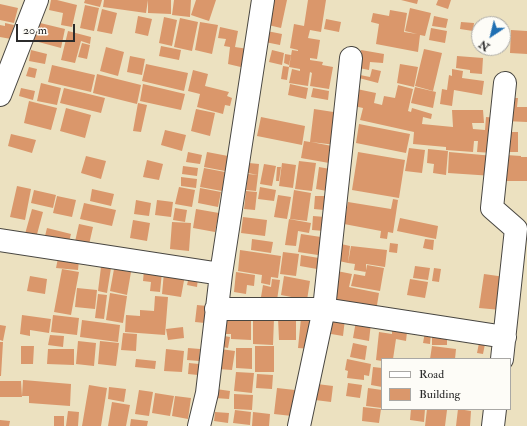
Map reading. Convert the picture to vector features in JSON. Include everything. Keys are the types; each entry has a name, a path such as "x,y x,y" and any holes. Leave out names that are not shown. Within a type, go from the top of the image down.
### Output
{"street":[{"path":"0,95 37,0"},
{"path":"198,426 207,393 216,309 262,0"},
{"path":"299,426 324,309 351,58"},
{"path":"502,358 516,229 492,208 505,83"},
{"path":"0,240 221,274"},
{"path":"216,309 324,309 505,337"},
{"path":"493,426 495,410"}],"building":[{"path":"51,0 77,5 72,27 61,25 63,13 49,10"},
{"path":"85,0 102,0 100,7 84,3"},
{"path":"104,0 148,0 146,13 103,7"},
{"path":"148,0 171,0 171,14 148,13"},
{"path":"174,0 191,0 190,17 172,15"},
{"path":"196,0 216,0 209,21 191,15"},
{"path":"269,0 287,0 281,28 264,24"},
{"path":"308,0 326,0 321,32 310,30 308,38 320,40 317,59 310,58 310,60 323,62 322,65 333,67 329,89 310,86 312,73 310,72 308,86 289,83 292,69 300,71 300,69 289,67 292,50 298,51 290,48 294,24 304,26"},
{"path":"401,0 418,0 417,4"},
{"path":"438,0 451,0 448,9 436,5"},
{"path":"0,4 18,8 14,23 0,20"},
{"path":"85,5 99,8 94,31 80,28"},
{"path":"410,8 431,13 425,36 420,35 418,52 376,44 379,24 371,22 373,13 389,16 390,10 407,13 404,32 417,34 405,31"},
{"path":"102,9 117,13 112,34 97,31"},
{"path":"138,16 152,19 148,36 135,33"},
{"path":"434,16 448,19 446,28 432,26"},
{"path":"164,17 177,20 172,46 159,43"},
{"path":"180,18 198,22 192,51 174,47"},
{"path":"326,19 341,22 339,32 324,29"},
{"path":"36,22 65,29 61,48 31,40"},
{"path":"200,22 218,25 212,54 195,50"},
{"path":"461,22 471,23 471,31 460,29"},
{"path":"5,23 14,25 11,39 0,37 0,25 5,26"},
{"path":"220,27 238,31 235,47 248,49 245,68 228,64 230,47 224,46 226,39 218,38"},
{"path":"431,28 447,31 445,43 429,40"},
{"path":"511,30 527,31 527,54 511,53"},
{"path":"68,31 91,37 90,44 81,41 75,63 61,60"},
{"path":"267,31 282,34 280,45 265,42"},
{"path":"82,43 90,45 87,59 78,57"},
{"path":"161,46 181,50 179,60 159,56"},
{"path":"106,47 124,52 118,76 100,71"},
{"path":"424,49 442,53 433,91 415,86"},
{"path":"31,50 47,54 45,64 29,61"},
{"path":"272,50 284,53 282,65 269,62"},
{"path":"361,50 384,54 383,63 370,62 369,70 359,68"},
{"path":"285,54 291,55 289,65 284,63"},
{"path":"130,56 145,59 142,75 127,72"},
{"path":"457,56 483,58 482,74 470,73 470,70 456,68"},
{"path":"146,64 188,73 184,91 142,81"},
{"path":"400,64 418,67 414,87 397,83"},
{"path":"52,65 95,75 91,92 48,82"},
{"path":"283,66 289,67 287,80 281,79"},
{"path":"29,67 37,69 35,78 26,76"},
{"path":"372,69 381,71 378,83 359,78 360,75 370,77"},
{"path":"452,69 463,71 462,78 484,81 482,95 454,90 452,106 440,104 442,89 447,90 449,75 452,76"},
{"path":"193,70 208,74 205,86 229,92 227,96 232,98 230,106 225,105 223,114 197,107 200,94 188,91"},
{"path":"97,74 141,85 137,104 93,93"},
{"path":"41,83 61,88 57,105 37,101"},
{"path":"143,84 185,94 181,110 140,101"},
{"path":"290,84 308,88 306,99 288,95"},
{"path":"398,85 413,89 408,111 411,112 412,108 432,114 431,119 423,117 422,124 453,127 452,110 483,110 484,123 472,123 473,129 485,130 486,117 497,118 494,153 477,152 478,141 474,141 473,152 446,150 446,147 413,144 414,132 360,120 363,108 349,105 352,88 376,93 374,103 382,105 384,96 395,98"},
{"path":"415,87 436,92 433,108 411,103"},
{"path":"21,88 35,91 33,100 19,96"},
{"path":"64,88 105,98 101,113 60,103"},
{"path":"313,88 329,91 328,100 311,97"},
{"path":"507,98 518,98 517,107 527,107 527,122 505,121"},
{"path":"29,101 57,108 51,130 24,123"},
{"path":"138,103 147,105 141,132 133,131"},
{"path":"66,108 91,115 85,138 60,131"},
{"path":"196,109 215,113 210,136 191,131"},
{"path":"314,109 340,113 336,145 311,142 332,146 329,163 301,158 304,141 310,142"},
{"path":"261,117 305,126 302,145 257,136"},
{"path":"359,124 410,134 406,153 356,143"},
{"path":"165,130 186,135 182,151 161,145"},
{"path":"505,132 518,132 518,152 505,152"},
{"path":"11,134 36,140 32,153 8,146"},
{"path":"409,148 425,150 422,173 405,171"},
{"path":"428,149 448,151 446,175 433,173 434,164 427,163"},
{"path":"188,152 202,155 200,164 186,162"},
{"path":"207,152 228,156 225,171 204,167"},
{"path":"358,152 405,160 399,198 352,190"},
{"path":"449,152 494,156 493,176 448,173"},
{"path":"506,155 527,157 527,181 506,181"},
{"path":"86,156 106,161 101,179 81,173"},
{"path":"147,160 163,164 159,180 143,177"},
{"path":"299,161 316,163 312,191 295,189"},
{"path":"249,163 259,164 258,175 248,173"},
{"path":"282,163 296,165 293,188 279,186"},
{"path":"264,164 276,166 272,186 260,184"},
{"path":"183,166 198,168 197,176 182,174"},
{"path":"277,167 281,167 279,181 276,181"},
{"path":"319,167 330,169 327,191 316,189"},
{"path":"204,168 225,172 222,191 200,187"},
{"path":"248,174 258,175 256,191 246,190"},
{"path":"181,177 197,179 196,188 181,186"},
{"path":"17,186 31,189 25,220 10,217"},
{"path":"179,187 195,190 192,207 175,204"},
{"path":"260,187 276,190 274,201 258,199"},
{"path":"200,188 221,192 218,207 198,203"},
{"path":"92,189 114,194 111,206 90,201"},
{"path":"34,190 56,195 53,208 31,203"},
{"path":"294,190 311,193 307,221 290,219"},
{"path":"246,191 257,192 255,210 244,209"},
{"path":"278,195 291,197 287,219 274,217"},
{"path":"57,196 76,200 72,217 53,213"},
{"path":"315,196 325,196 324,210 314,209"},
{"path":"393,199 398,200 393,233 388,232 387,239 380,238 381,231 344,224 348,202 391,209"},
{"path":"136,200 151,203 149,216 134,214"},
{"path":"157,200 173,202 171,217 155,215"},
{"path":"84,203 116,210 112,226 80,219"},
{"path":"175,208 187,210 185,222 173,220"},
{"path":"32,209 43,212 36,238 25,234"},
{"path":"196,209 219,213 215,232 193,228"},
{"path":"313,216 325,217 324,231 312,230"},
{"path":"243,217 267,220 265,236 241,233"},
{"path":"400,218 438,226 436,239 397,231"},
{"path":"289,219 311,223 309,233 298,231 296,246 285,245"},
{"path":"133,220 150,223 147,241 130,238"},
{"path":"172,222 191,223 189,251 170,249"},
{"path":"79,224 93,227 88,249 74,246"},
{"path":"47,228 71,234 68,246 44,240"},
{"path":"301,234 321,237 318,255 298,252"},
{"path":"252,239 273,242 271,253 251,250"},
{"path":"425,239 434,240 433,250 423,248"},
{"path":"390,243 398,244 397,253 389,252"},
{"path":"341,244 350,246 348,263 339,261"},
{"path":"351,246 387,250 385,267 366,264 366,272 354,270 355,264 348,263"},
{"path":"240,250 281,256 278,278 271,277 270,285 261,283 262,275 238,271"},
{"path":"283,252 299,254 296,276 280,274"},
{"path":"301,255 319,258 317,269 300,266"},
{"path":"58,258 79,260 78,270 56,268"},
{"path":"367,265 384,268 380,291 351,286 354,274 365,276"},
{"path":"415,266 430,268 428,280 413,278"},
{"path":"101,267 111,268 107,293 98,291"},
{"path":"434,268 441,269 439,282 432,281"},
{"path":"62,269 79,272 71,315 54,312"},
{"path":"114,269 131,272 127,295 110,291"},
{"path":"144,270 162,272 160,292 150,291 151,282 143,281"},
{"path":"337,271 352,274 349,287 379,293 376,311 332,303"},
{"path":"164,272 185,275 181,297 162,294"},
{"path":"236,272 255,275 254,286 247,285 246,294 234,292"},
{"path":"484,274 505,277 501,310 479,308"},
{"path":"30,276 47,279 45,294 27,291"},
{"path":"189,276 198,278 197,287 187,285"},
{"path":"284,276 310,281 307,300 281,295"},
{"path":"272,279 280,280 277,300 261,297 263,285 271,287"},
{"path":"410,279 428,282 425,298 407,295"},
{"path":"77,288 97,290 95,309 75,307"},
{"path":"110,293 127,296 123,323 106,320"},
{"path":"98,294 107,295 104,319 95,318"},
{"path":"155,296 168,297 165,335 125,332 126,315 140,316 140,310 154,311"},
{"path":"197,305 207,306 205,323 195,322"},
{"path":"22,315 51,319 49,333 30,330 30,336 20,334"},
{"path":"53,315 79,318 77,335 51,332"},
{"path":"223,317 251,318 251,340 231,339 231,334 223,334"},
{"path":"333,317 345,319 343,336 331,334"},
{"path":"278,318 296,318 296,340 279,340"},
{"path":"301,318 315,319 312,349 298,348"},
{"path":"253,319 274,319 273,345 253,344"},
{"path":"82,320 120,325 118,342 80,337"},
{"path":"356,321 371,323 369,341 353,338"},
{"path":"0,325 6,326 3,341 0,340"},
{"path":"183,327 184,338 168,340 166,329"},
{"path":"392,330 407,332 406,341 396,339 393,358 381,358 381,361 376,360 379,332 392,334"},
{"path":"432,331 447,332 447,345 432,345"},
{"path":"425,332 431,333 430,344 423,343"},
{"path":"123,333 137,334 136,351 121,350"},
{"path":"50,335 64,336 63,347 48,345"},
{"path":"224,336 230,337 228,348 223,347"},
{"path":"78,341 96,343 94,366 76,364"},
{"path":"100,341 119,343 116,366 98,364"},
{"path":"0,342 3,342 1,376 0,376"},
{"path":"353,343 367,346 365,360 350,357"},
{"path":"479,343 485,344 483,354 477,353"},
{"path":"21,346 34,346 33,364 21,364"},
{"path":"255,346 274,346 274,372 255,372"},
{"path":"432,346 456,349 455,358 430,358"},
{"path":"188,348 200,349 199,361 187,360"},
{"path":"236,348 252,348 252,369 236,368"},
{"path":"48,349 74,349 74,365 47,364"},
{"path":"166,349 184,351 182,372 164,371"},
{"path":"220,349 235,351 232,370 218,369"},
{"path":"136,359 156,361 155,369 135,367"},
{"path":"347,359 371,364 369,376 364,375 364,380 347,378 348,371 345,370"},
{"path":"189,363 199,364 198,375 188,374"},
{"path":"373,367 381,368 381,387 371,385"},
{"path":"236,372 254,373 252,393 234,391"},
{"path":"257,374 273,375 272,389 256,388"},
{"path":"23,380 71,384 70,406 29,403 29,396 22,396"},
{"path":"0,381 21,381 22,397 0,397"},
{"path":"348,383 362,385 360,398 346,396"},
{"path":"317,384 333,386 331,402 315,400"},
{"path":"89,385 107,388 101,426 82,426"},
{"path":"109,387 126,389 124,402 108,399"},
{"path":"277,388 295,390 292,416 274,414"},
{"path":"368,388 381,390 381,408 366,406"},
{"path":"216,389 230,391 229,399 215,398"},
{"path":"139,390 153,392 149,416 135,414"},
{"path":"155,393 174,396 170,416 152,413"},
{"path":"234,394 253,395 252,410 234,409"},
{"path":"175,396 191,398 188,419 172,416"},
{"path":"112,402 130,405 126,426 108,426"},
{"path":"363,407 381,409 379,423 362,421"},
{"path":"235,410 251,412 250,425 233,423"},
{"path":"411,410 425,410 424,422 410,420"},
{"path":"427,410 447,410 445,426 425,426"},
{"path":"458,410 471,411 470,426 456,426"},
{"path":"68,411 79,412 78,426 66,426"},
{"path":"215,412 229,413 228,423 214,421"},
{"path":"253,412 270,414 269,426 252,426"},
{"path":"54,416 64,416 64,426 54,426"},
{"path":"131,419 148,421 147,426 130,426"},
{"path":"0,420 10,421 9,426 0,426"}]}
